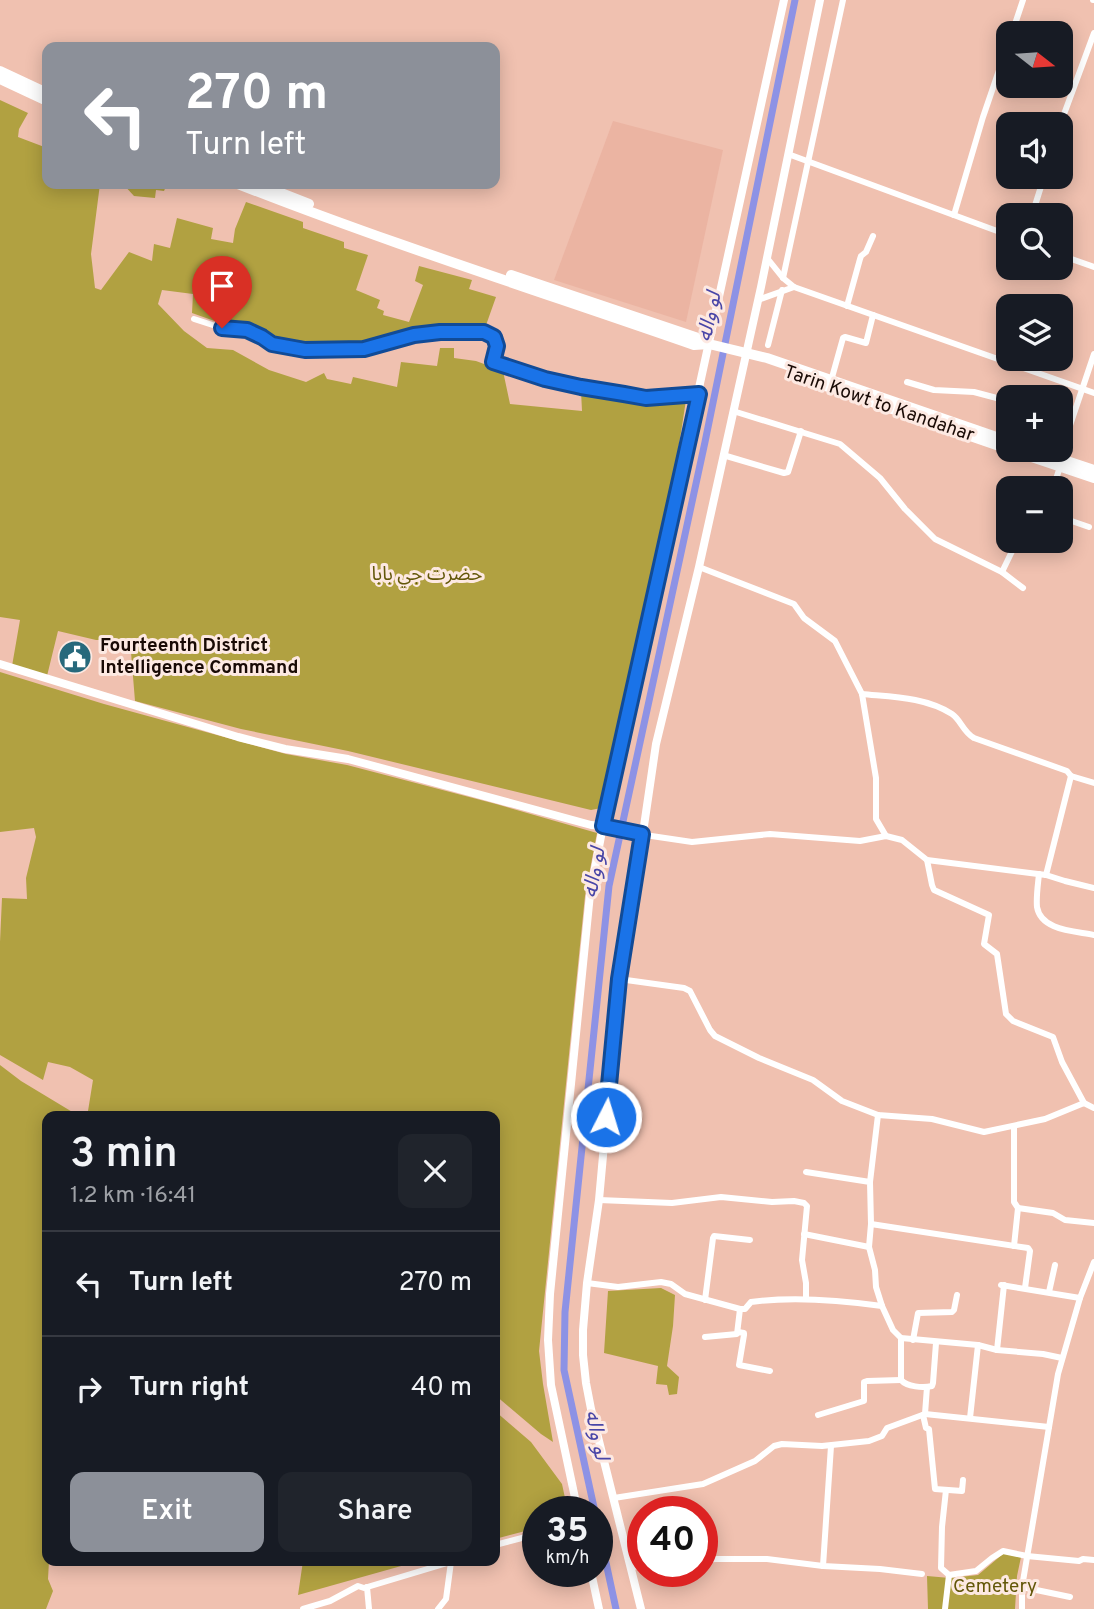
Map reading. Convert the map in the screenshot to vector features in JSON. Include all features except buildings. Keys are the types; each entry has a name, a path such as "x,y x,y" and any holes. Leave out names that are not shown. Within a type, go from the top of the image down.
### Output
{"main road":[{"path":"0,71 42,91"},
{"path":"0,79 42,99"},
{"path":"251,189 294,206 538,287"},
{"path":"271,189 694,345 713,345 745,353"},
{"name":"Tarin Kowt to Kandahar","path":"745,353 767,358 996,437"},
{"name":"Tarin Kowt to Kandahar","path":"745,353 764,364 996,444"},
{"name":"Tarin Kowt to Kandahar","path":"1056,462 1094,470"},
{"name":"Tarin Kowt to Kandahar","path":"1060,463 1094,478"}],"street":[{"path":"575,1496 551,1385 548,1340 550,1294 590,894 607,827 699,394 713,345 784,0"},
{"path":"627,1551 586,1383 583,1330 619,979 656,744 699,567 758,300 820,0"},
{"path":"783,278 843,0"},
{"path":"1016,21 1023,0"},
{"path":"1065,112 1094,33"},
{"path":"954,215 996,79"},
{"path":"788,154 996,231"},
{"path":"847,306 861,256 866,252 873,236"},
{"path":"767,258 794,287 1094,393"},
{"path":"1073,260 1094,267"},
{"path":"758,300 794,287"},
{"path":"768,345 782,290"},
{"path":"831,380 842,338 866,343 873,315"},
{"path":"194,320 222,328 247,330 272,344 305,350 364,349 414,335 484,332 494,337 497,346 493,362 545,379 646,398 699,394"},
{"path":"1056,476 1094,354"},
{"path":"907,382 934,390 974,392 996,398"},
{"path":"733,411 840,444 880,478 905,509 935,539 1002,572 1023,588"},
{"path":"723,455 788,472 801,431"},
{"path":"1073,522 1088,527"},
{"path":"1002,572 1011,553"},
{"path":"699,567 794,604 804,618 835,641 862,694 876,778 877,819 886,836"},
{"path":"0,664 250,740 285,749 348,759 577,821 640,834 692,842 771,834 860,841 886,836 902,840 927,860 1043,874 1094,888"},
{"path":"862,694 916,699 955,715 966,732 974,738 1094,783"},
{"path":"1071,776 1043,874 1037,909 1042,919 1057,928 1094,935"},
{"path":"927,860 934,890 989,915 983,941 986,947 997,954 1006,1014 1013,1021 1053,1037 1062,1062 1084,1103 1094,1108"},
{"path":"619,979 690,991 715,1036 813,1080 842,1101 878,1115 932,1119 984,1132 1045,1119 1084,1103"},
{"path":"878,1115 870,1182 869,1247 876,1287 893,1329 901,1338 978,1345 983,1348 1062,1358"},
{"path":"1014,1126 1014,1202 1018,1208 1014,1246"},
{"path":"806,1172 870,1182"},
{"path":"598,1200 672,1203 721,1197 807,1204 802,1260 806,1299"},
{"path":"1018,1208 1053,1213 1066,1220 1094,1223"},
{"path":"871,1224 1026,1248 1030,1251 1025,1288"},
{"path":"804,1234 869,1247"},
{"path":"705,1300 714,1236 750,1240"},
{"path":"1022,1609 1022,1587 1062,1358 1094,1262"},
{"path":"1049,1292 1055,1265"},
{"path":"587,1283 618,1287 661,1282 671,1284 685,1294 740,1309 745,1309 751,1302 806,1299 882,1306"},
{"path":"997,1350 1003,1285 1080,1298"},
{"path":"913,1340 918,1313 952,1312 957,1295"},
{"path":"738,1332 740,1309"},
{"path":"705,1337 744,1333 739,1365 770,1371"},
{"path":"901,1338 902,1383 927,1387 933,1383 936,1342"},
{"path":"970,1419 978,1345"},
{"path":"818,1415 864,1401 864,1382 901,1380"},
{"path":"927,1387 924,1415 926,1429 929,1429 934,1489 962,1491 963,1480"},
{"path":"614,1498 703,1484 755,1461 774,1446 782,1444 831,1446 869,1441 882,1436 887,1429 924,1415 1049,1427"},
{"path":"823,1566 831,1446"},
{"path":"946,1490 941,1568 949,1575 976,1571 1003,1551 1027,1556 1094,1560"},
{"path":"500,1544 522,1538"},
{"path":"718,1559 767,1559 922,1574"},
{"path":"303,1609 330,1601 358,1586 367,1587 439,1566"},
{"path":"439,1608 446,1599 452,1566"},
{"path":"945,1609 949,1575"},
{"path":"367,1587 369,1609"},
{"path":"594,1587 599,1609"},
{"path":"636,1587 641,1609"},
{"path":"1022,1587 1070,1597"}],"shaded area":[{"path":"613,121 723,150 686,322 554,280"}],"green space":[{"name":"حضرت جي بابا","path":"0,100 28,113 19,129 18,137 42,146 42,189 99,189 91,254 95,288 101,290 129,252 152,261 154,244 170,248 177,218 213,228 211,239 233,243 235,229 246,202 303,222 303,228 344,242 344,248 368,255 356,290 380,300 377,308 384,311 383,315 409,322 423,285 415,281 419,266 472,280 469,289 496,297 485,328 413,332 363,345 307,345 273,339 249,327 223,324 192,313 193,294 162,290 158,304 184,331 207,348 233,350 269,370 306,382 324,373 327,379 351,384 353,377 397,387 401,362 437,366 440,348 454,348 454,358 476,361 503,371 510,404 582,411 581,391 647,402 686,400 658,553 601,808 591,810 348,751 241,729 135,701 130,640 96,640 58,631 47,676 12,666 20,620 0,617"},
{"path":"128,189 165,189 156,190 155,198 134,196"},
{"path":"0,672 286,754 347,765 597,833 585,896 539,1351 553,1442 500,1399 500,1111 88,1111 93,1080 70,1067 48,1062 43,1080 0,1055 2,898 27,899 26,878 36,837 34,828 0,832"},
{"path":"0,1065 71,1111 42,1111 42,1566 49,1566 48,1579 53,1591 46,1609 0,1609"},
{"path":"661,1288 675,1295 667,1366 679,1377 677,1394 669,1395 667,1385 656,1384 658,1366 604,1353 608,1291"},
{"path":"500,1415 531,1442 562,1484 565,1496 522,1496 522,1532 500,1538"},
{"name":"Cemetery","path":"1004,1553 1021,1557 1015,1609 928,1609 927,1576 950,1578 978,1575"},
{"path":"302,1566 401,1566 298,1595"}],"waterway":[{"name":"لو واله","path":"592,1496 564,1370 565,1312 609,886 705,442 795,0"},
{"name":"لو واله","path":"611,1587 616,1609"}],"place":[{"name":"Fourteenth District Intelligence Command","path":"75,657"}],"route":[{"path":"222,328 247,330 272,344 305,350 364,349 414,335 484,332 494,337 497,346 493,362 545,379 646,398 699,394 603,826 642,834 619,979 606,1117"}]}
